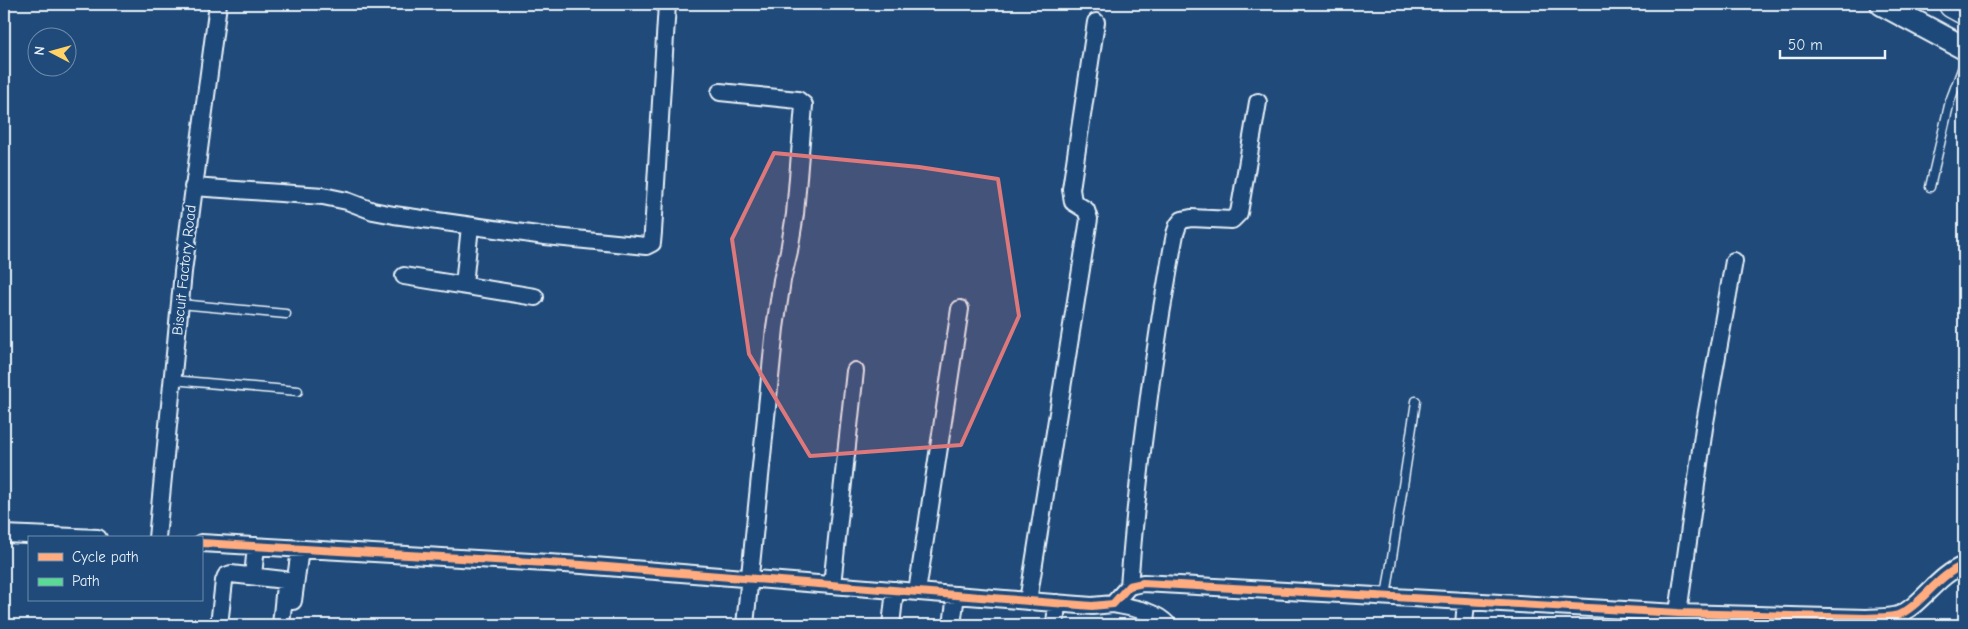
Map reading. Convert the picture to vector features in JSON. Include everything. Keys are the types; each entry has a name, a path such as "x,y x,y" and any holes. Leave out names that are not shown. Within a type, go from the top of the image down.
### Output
{"highway":[{"path":"1953,4 1964,10"}],"main road":[{"path":"1882,4 1964,48"}],"street":[{"name":"Biscuit Factory Road","path":"157,536 193,186 218,4"},
{"path":"193,186 323,196 347,201 373,211 394,215 554,237 642,246 650,245 653,232 667,4"},
{"path":"1028,600 1089,219 1086,210 1073,202 1071,189 1096,22"},
{"path":"720,92 798,100 804,105 794,221 776,320 745,625"},
{"path":"1129,586 1142,440 1161,309 1178,225 1182,220 1186,219 1232,220 1239,214 1258,102"},
{"path":"464,285 470,226"},
{"path":"1685,617 1704,428 1734,262"},
{"path":"404,276 535,297"},
{"path":"917,592 960,309"},
{"path":"832,585 855,371"},
{"path":"4,534 51,536"},
{"path":"202,543 582,565 1057,603 1100,606 1113,604 1142,610 1162,618 1168,625"},
{"path":"254,576 256,546"},
{"path":"290,625 300,549"},
{"path":"1113,604 1129,586 1143,582 1466,601 1685,617 1757,620 1866,618 1897,615 1907,610 1945,576 1964,565"},
{"path":"219,625 226,576 231,574 284,580 282,625"},
{"path":"891,625 896,590"},
{"path":"952,625 956,595"},
{"path":"1464,625 1466,601"},
{"path":"1055,625 1057,603"}],"lane":[{"path":"1930,187 1950,101 1964,64"},
{"path":"180,304 286,314"},
{"path":"172,380 298,391"},
{"path":"1386,597 1416,401"}],"highlighted area":[{"path":"774,153 919,167 998,179 1019,316 961,445 810,456 749,354 732,239"}],"marked path":[{"path":"1897,615 1906,622 1921,625"}],"cycle path":[{"path":"202,543 582,565 1092,606 1113,604 1129,586 1143,583 1678,613 1866,618 1894,616 1906,611 1937,583 1964,565"}]}
